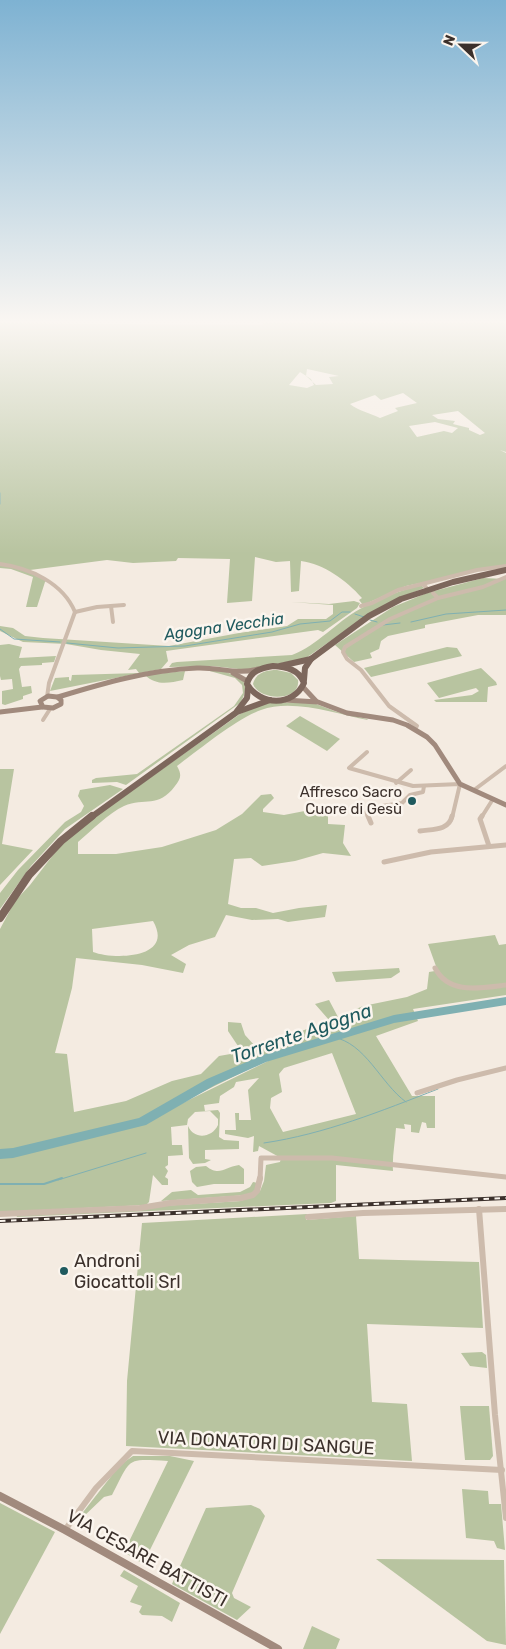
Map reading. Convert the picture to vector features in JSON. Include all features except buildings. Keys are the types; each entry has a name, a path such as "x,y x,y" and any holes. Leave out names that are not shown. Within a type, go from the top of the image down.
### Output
{"main road":[{"path":"237,712 247,698 247,684 253,672 258,669 300,664 311,659 370,615 430,588 474,576 506,570"},
{"path":"0,918 38,863 71,832 237,712 255,704 296,696 304,683 305,668 311,659"},
{"path":"280,666 295,671 304,683"},
{"path":"247,684 256,696 270,700"}],"street":[{"path":"0,564 22,569 46,580 64,595 74,608 75,612 49,683 47,696 41,704"},
{"path":"361,606 366,606 390,593 422,584 477,570 506,566"},
{"path":"415,729 416,726 394,711 383,700 361,670 347,659 343,649 373,627 396,614 438,598 483,587 506,577"},
{"path":"422,584 426,587"},
{"path":"433,593 438,598"},
{"path":"75,612 124,605"},
{"path":"110,606 113,622"},
{"path":"47,696 60,699 110,681 160,671 199,668 247,672 258,669"},
{"path":"229,671 247,684"},
{"path":"304,683 308,694 318,702"},
{"path":"0,712 41,704 50,709 59,706 60,699"},
{"path":"281,700 318,702 347,713 393,720 415,729 435,745 460,784 451,822 443,828 420,831"},
{"path":"43,720 50,709"},
{"path":"367,752 349,768 396,783 413,786 460,784 506,805"},
{"path":"474,790 506,766"},
{"path":"396,783 410,770"},
{"path":"371,823 366,812 369,808 403,802 410,795 423,792 424,786"},
{"path":"489,846 480,819 493,799"},
{"path":"384,862 431,852 506,845"},
{"path":"435,968 445,981 460,988 506,985"},
{"path":"417,1093 506,1068"},
{"path":"0,1214 140,1208 170,1203 241,1198 253,1195 257,1191 260,1181 261,1158 332,1158 506,1177"},
{"path":"479,1209 495,1415 506,1518"},
{"path":"308,1216 363,1212 506,1209"},
{"name":"VIA DONATORI DI SANGUE","path":"65,1530 98,1486 132,1451 502,1470"},
{"name":"VIA CESARE BATTISTI","path":"0,1496 65,1530 277,1649"}],"green space":[{"path":"0,400 361,400 350,404 380,418 398,411 395,408 417,403 413,400 506,400 506,452 500,450 506,453 506,565 406,586 363,605 359,600 362,598 342,579 326,569 301,561 299,591 291,592 290,561 276,562 255,557 252,601 227,603 230,559 178,558 176,561 133,563 107,560 30,570 47,580 37,607 26,607 33,577 11,569 0,568","holes":["458,411 485,433 480,435 469,430 469,428 453,424 455,421 438,419 432,415","435,422 458,428 452,433 444,431 417,437 409,426"]},
{"path":"483,578 506,579 506,615 478,615 425,625 425,628 388,636 381,641 379,649 370,653 372,658 354,662 335,645 393,607 427,593"},
{"path":"421,585 424,588 399,598 359,621 306,658 248,670 212,666 169,667 172,663 177,662 292,655 310,645 351,614 367,605"},
{"path":"354,601 360,603 357,608 323,632 318,630 166,651 168,661 161,669 50,691 55,678 69,677 71,681 72,675 139,673 136,669 128,670 140,654 66,644 23,642 0,631 0,626 13,628 25,636 169,646 287,626 298,619 326,619 333,614 333,605 291,602 329,604"},
{"path":"9,644 22,647 19,658 56,656 54,662 42,663 42,665 21,666 19,669 22,687 31,686 32,693 23,696 23,699 5,705 2,704 2,691 13,689 12,679 1,680 0,645"},
{"path":"447,647 457,648 462,656 371,677 364,668"},
{"path":"481,668 497,685 488,687 487,702 436,702 434,700 472,695 479,691 476,688 439,698 427,683"},
{"path":"206,670 227,672 243,680 245,691 240,703 126,785 117,782 92,783 92,780 96,778 137,774 234,706 243,693 242,685 235,678"},
{"path":"277,670 291,673 298,680 297,687 293,692 279,697 263,694 257,690 253,684 259,674"},
{"path":"185,671 183,680 168,683 154,681 145,675"},
{"path":"311,702 337,712 368,720 300,706 273,707 251,714 218,735 177,766 180,772 180,779 163,798 124,806 106,818 78,842 78,854 116,854 162,847 216,830 242,814 261,795 271,794 274,798 263,809 263,812 284,815 320,808 328,813 328,824 345,825 343,843 351,856 323,853 295,861 262,866 251,858 234,859 228,904 241,908 256,908 273,913 327,905 325,917 288,922 278,919 252,920 226,915 215,937 189,945 171,955 186,964 183,973 142,965 76,958 72,988 55,1053 67,1054 74,1112 126,1101 172,1081 201,1074 219,1056 242,1052 228,1031 228,1022 241,1023 245,1035 255,1046 282,1039 329,1020 315,1004 329,1000 338,1017 363,1006 407,997 427,989 429,972 437,969 428,944 495,935 499,945 506,944 506,995 413,1009 418,1021 376,1036 412,1096 435,1096 435,1128 427,1128 426,1123 422,1122 419,1133 411,1132 411,1125 404,1124 405,1129 396,1128 393,1171 336,1165 336,1201 331,1203 17,1217 16,1215 241,1201 260,1191 264,1181 266,1165 280,1162 281,1158 259,1146 258,1151 253,1152 254,1136 248,1138 225,1134 225,1130 236,1130 235,1113 239,1113 239,1120 251,1120 248,1090 259,1078 236,1082 234,1087 220,1096 219,1103 204,1105 205,1111 218,1110 220,1113 219,1137 224,1140 239,1141 239,1149 205,1150 205,1159 211,1160 205,1163 193,1164 189,1158 188,1126 194,1134 203,1136 212,1133 218,1125 218,1119 210,1111 195,1112 188,1119 187,1125 171,1127 172,1145 182,1145 183,1155 168,1156 168,1165 165,1167 168,1171 165,1177 168,1179 168,1185 162,1185 153,1175 149,1202 146,1205 0,1212 0,1154 13,1154 142,1123 270,1060 331,1037 269,1059 142,1122 13,1153 0,1153 0,929 15,901 60,846 99,814 240,714 265,703","holes":["153,921 158,934 156,943 149,950 127,956 103,955 93,952 92,929","332,1053 356,1114 283,1132 270,1108 271,1098 282,1092 279,1074 284,1068"]},
{"path":"300,716 340,739 327,751 286,726"},
{"path":"0,769 14,769 2,844 33,850 0,885"},
{"path":"110,785 123,789 65,829 31,866 0,909 0,893 18,870 65,822 81,812 84,806 78,796 80,790"},
{"path":"399,968 400,972 391,978 336,982 332,972"},
{"path":"239,1165 244,1169 244,1184 214,1184 197,1187 192,1182 190,1171 196,1167 206,1166 219,1171"},
{"path":"253,1182 258,1183 255,1191 248,1195 161,1201 172,1192 191,1190 198,1195 240,1192 250,1187"},
{"path":"307,1214 306,1220 356,1216 359,1259 479,1262 483,1328 367,1324 372,1402 407,1404 412,1461 126,1446 127,1381 142,1223"},
{"path":"482,1352 486,1355 487,1368 470,1366 461,1353"},
{"path":"460,1406 489,1406 493,1456 490,1460 465,1460"},
{"path":"133,1456 170,1456 194,1461 143,1564 124,1552 168,1461 144,1460 131,1463 123,1473 112,1495 104,1497 83,1517 80,1516 120,1465"},
{"path":"462,1489 488,1491 489,1504 501,1504 505,1550 497,1548 494,1541 466,1538"},
{"path":"0,1503 55,1532 0,1634"},
{"path":"251,1505 260,1509 265,1516 232,1593 234,1598 251,1607 237,1620 172,1584 206,1508"},
{"path":"376,1559 504,1560 506,1645 487,1641"},
{"path":"124,1570 180,1603 172,1622 162,1616 142,1615 139,1612 142,1606 130,1602 138,1586 120,1576"},
{"path":"312,1626 340,1639 336,1649 303,1649"}],"waterway":[{"path":"0,493 0,504"},
{"name":"Agogna Vecchia","path":"411,622 446,614 506,610"},
{"name":"Agogna Vecchia","path":"67,643 118,648 185,646 272,632 300,624 330,621 342,612 350,612"},
{"name":"Agogna Vecchia","path":"355,614 364,617"},
{"name":"Agogna Vecchia","path":"370,620 377,622"},
{"name":"Agogna Vecchia","path":"383,625 400,623"},
{"name":"Agogna Vecchia","path":"0,629 14,639 60,642"},
{"name":"Torrente Agogna","path":"0,1154 13,1153 142,1122 211,1082 263,1059 394,1019 506,1001"},
{"path":"333,1037 345,1041 364,1055 388,1085 405,1101"},
{"path":"405,1101 438,1089"},
{"path":"264,1143 331,1128 405,1101"},
{"path":"58,1180 146,1153"},
{"path":"0,1184 44,1184 62,1178"}],"railway":[{"path":"0,1221 506,1198"}],"place":[{"name":"Affresco Sacro Cuore di Gesù","path":"412,801"},
{"name":"Androni Giocattoli Srl","path":"64,1271"}]}
